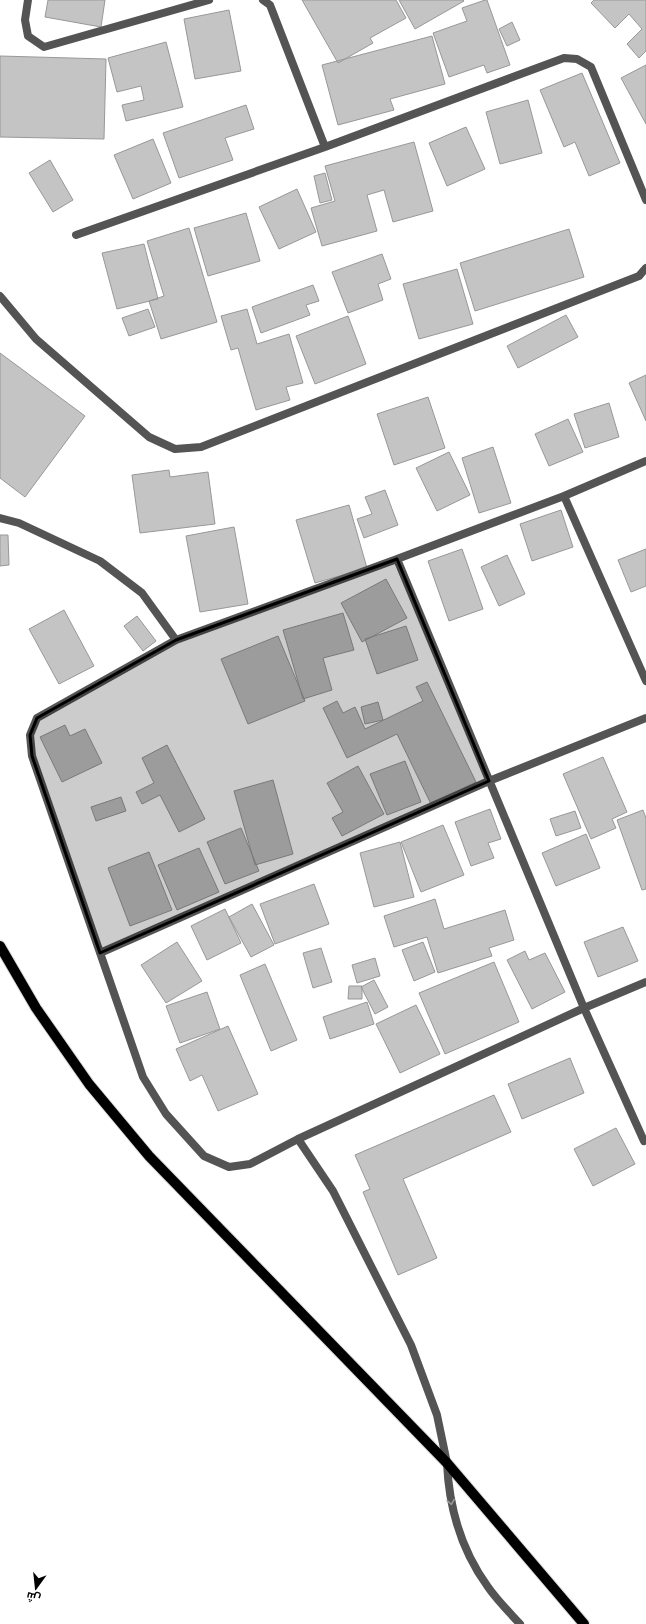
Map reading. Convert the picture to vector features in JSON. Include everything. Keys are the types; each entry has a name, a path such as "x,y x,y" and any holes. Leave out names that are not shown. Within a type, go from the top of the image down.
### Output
{"main road":[{"path":"0,946 36,1008 89,1084 149,1156 448,1463 584,1624"}],"street":[{"path":"28,0 24,20 28,36 44,47 209,0"},
{"path":"263,0 270,5 325,147"},
{"path":"76,235 325,147 564,58 577,59 591,67 646,200"},
{"path":"0,296 36,339 149,436 175,449 201,447 639,276 646,268"},
{"path":"646,462 564,496 398,559 176,640 37,718 30,735 32,756 143,1077 166,1114 204,1156 229,1167 250,1164 298,1139 584,1008 646,982"},
{"path":"564,496 646,681"},
{"path":"0,518 18,523 100,561 142,593 176,640"},
{"path":"398,559 584,1008 644,1141"},
{"path":"100,953 489,781 646,718"},
{"path":"298,1139 333,1191 410,1345 437,1415 448,1463 448,1485 452,1507 457,1529 466,1549 476,1569 488,1587 520,1624"}],"highlighted area":[{"path":"397,559 489,781 100,953 32,756 30,735 37,718 176,640"}],"building":[{"path":"48,0 105,0 101,27 45,17"},
{"path":"302,0 396,0 406,18 370,38 373,43 338,63"},
{"path":"399,0 463,0 464,1 415,29"},
{"path":"487,0 510,65 487,73 484,65 449,77 433,33 467,21 462,8"},
{"path":"594,0 646,0 646,51 639,58 627,44 642,29 629,14 615,28 591,3"},
{"path":"229,10 241,71 195,79 184,19"},
{"path":"512,22 520,40 507,46 499,29"},
{"path":"432,36 445,84 390,99 394,110 338,125 322,65"},
{"path":"166,42 183,107 126,121 122,105 144,100 141,86 117,92 108,58"},
{"path":"0,56 106,59 104,139 0,137"},
{"path":"646,65 646,124 621,78"},
{"path":"582,73 620,163 589,176 575,142 564,147 540,90"},
{"path":"528,100 542,153 500,164 486,112"},
{"path":"246,105 254,129 225,138 233,160 179,178 163,133"},
{"path":"466,127 485,169 447,186 429,143"},
{"path":"153,139 171,183 133,199 114,155"},
{"path":"414,142 433,211 393,222 384,190 367,195 377,231 322,246 311,208 335,201 325,166"},
{"path":"50,160 73,200 53,212 29,173"},
{"path":"325,173 332,200 320,203 314,176"},
{"path":"297,189 316,232 279,249 259,207"},
{"path":"246,213 260,261 208,276 194,228"},
{"path":"189,228 217,322 161,339 149,301 164,296 147,241"},
{"path":"569,229 584,277 475,311 460,263"},
{"path":"144,244 158,299 117,309 102,253"},
{"path":"382,254 391,279 378,284 383,300 348,313 332,272"},
{"path":"457,269 473,324 419,339 403,284"},
{"path":"313,285 319,301 306,305 310,315 261,333 252,307"},
{"path":"148,309 155,327 129,336 122,318"},
{"path":"247,309 257,344 289,334 303,383 286,387 290,400 256,410 238,348 231,350 221,316"},
{"path":"566,315 578,337 518,368 507,346"},
{"path":"348,316 366,364 315,384 296,336"},
{"path":"0,353 85,416 25,497 0,478"},
{"path":"646,375 646,421 629,383"},
{"path":"428,397 445,448 394,465 377,414"},
{"path":"609,403 619,437 585,448 574,414"},
{"path":"568,419 583,452 549,466 535,434"},
{"path":"493,447 511,503 479,513 462,458"},
{"path":"449,452 470,495 437,511 416,468"},
{"path":"169,470 170,477 208,472 215,524 140,533 132,475"},
{"path":"385,490 398,525 364,538 357,519 372,514 365,497"},
{"path":"349,505 367,568 315,583 296,520"},
{"path":"561,510 573,547 532,561 520,524"},
{"path":"234,527 248,604 200,612 186,536"},
{"path":"0,535 8,535 9,565 0,566"},
{"path":"462,549 483,609 449,621 428,561"},
{"path":"646,549 646,586 631,592 618,560"},
{"path":"507,555 525,594 499,606 481,567"},
{"path":"386,579 407,618 362,642 341,603"},
{"path":"64,610 94,666 59,684 29,629"},
{"path":"343,613 354,650 323,658 332,690 303,699 283,630"},
{"path":"137,616 156,641 143,651 124,626"},
{"path":"406,626 418,660 377,674 365,639"},
{"path":"278,636 305,701 248,724 221,659"},
{"path":"427,682 476,782 431,804 397,734 347,758 323,708 337,701 343,713 355,707 365,729 423,701 416,687"},
{"path":"378,702 383,720 365,724 361,707"},
{"path":"65,725 70,736 85,729 102,763 62,782 40,737"},
{"path":"167,745 205,819 179,832 160,795 142,804 136,792 154,783 142,758"},
{"path":"603,757 627,812 612,819 616,828 591,839 563,774"},
{"path":"405,761 421,802 387,815 370,774"},
{"path":"358,766 384,814 342,836 332,818 343,812 327,783"},
{"path":"273,780 293,854 255,865 234,791"},
{"path":"121,797 126,811 96,821 91,807"},
{"path":"490,809 501,839 488,843 494,858 471,866 455,822"},
{"path":"643,810 646,818 646,889 642,890 617,820"},
{"path":"575,811 581,828 556,836 550,819"},
{"path":"443,825 464,875 421,892 401,842"},
{"path":"241,828 259,871 225,884 207,842"},
{"path":"586,834 600,868 556,886 542,853"},
{"path":"400,842 414,897 374,907 360,853"},
{"path":"199,848 219,892 177,910 158,865"},
{"path":"149,852 172,910 130,926 108,868"},
{"path":"314,884 329,924 275,944 260,904"},
{"path":"435,899 444,929 505,910 514,940 489,948 492,956 438,973 427,937 394,947 384,916"},
{"path":"252,904 274,945 251,957 229,917"},
{"path":"225,909 241,943 207,960 191,926"},
{"path":"623,927 638,961 598,977 584,942"},
{"path":"177,942 202,981 166,1003 141,965"},
{"path":"423,942 435,972 414,981 402,950"},
{"path":"321,948 332,982 313,988 303,953"},
{"path":"525,951 529,960 545,953 565,992 532,1009 507,960"},
{"path":"375,958 380,976 357,983 352,965"},
{"path":"494,962 519,1022 445,1054 419,993"},
{"path":"265,964 297,1040 271,1051 240,975"},
{"path":"374,980 388,1007 375,1014 361,987"},
{"path":"349,986 362,986 362,999 348,999"},
{"path":"207,992 220,1029 180,1043 166,1006"},
{"path":"367,1002 374,1024 330,1039 323,1017"},
{"path":"416,1005 440,1054 400,1073 376,1024"},
{"path":"228,1026 258,1094 218,1111 202,1075 190,1081 176,1049"},
{"path":"570,1058 584,1093 522,1119 508,1084"},
{"path":"494,1095 511,1132 403,1179 437,1258 398,1275 363,1192 370,1189 355,1155"},
{"path":"616,1128 635,1164 593,1186 574,1149"}]}
